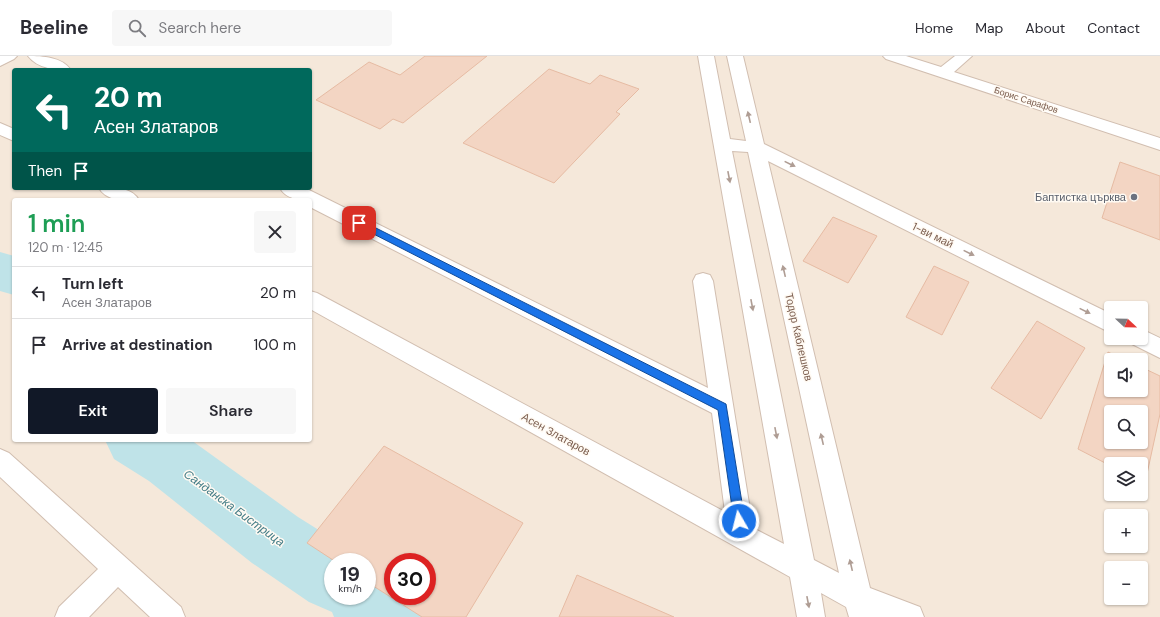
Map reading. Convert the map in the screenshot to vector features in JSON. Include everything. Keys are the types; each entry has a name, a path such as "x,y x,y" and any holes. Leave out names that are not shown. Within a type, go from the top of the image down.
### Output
{"street":[{"path":"0,61 9,56"},
{"path":"36,56 59,68"},
{"path":"706,56 811,617"},
{"name":"Тодор Каблешков","path":"735,56 861,608"},
{"name":"Борис Сарафов","path":"891,56 1160,144"},
{"path":"943,73 964,56"},
{"path":"0,128 12,135"},
{"path":"722,144 755,147"},
{"name":"1-ви май","path":"755,147 1104,321"},
{"path":"112,190 126,198"},
{"path":"293,190 309,198"},
{"path":"312,200 723,407"},
{"path":"703,282 723,407 741,536"},
{"name":"Асен Златаров","path":"312,300 802,568 861,608 910,617"},
{"path":"1148,342 1160,349"},
{"path":"0,461 171,617"},
{"path":"68,617 117,569"}],"shaded area":[{"path":"0,56 1160,56 1160,617 0,617"}],"building":[{"path":"425,56 487,56 403,123 393,119 380,129 316,100 369,62 400,75"},
{"path":"549,69 590,84 600,75 639,89 616,112 620,114 554,183 463,143"},
{"name":"Баптистка църква","path":"1120,162 1160,176 1160,240 1102,218"},
{"path":"833,217 877,236 848,283 803,261"},
{"path":"934,266 969,282 942,335 906,317"},
{"path":"1037,321 1085,348 1041,419 991,388"},
{"path":"1104,365 1104,397 1148,397 1148,370 1160,376 1160,414 1148,469 1148,457 1104,457 1104,462 1078,449"},
{"path":"384,446 523,523 466,617 422,617 403,605 436,605 436,553 384,553 384,593 376,588 376,553 324,554 307,543"},
{"path":"577,575 674,617 559,617"}],"waterway":[{"name":"Санданска Бистрица","path":"0,271 12,275"},
{"name":"Санданска Бистрица","path":"138,442 171,461 275,540 324,572"},
{"name":"Санданска Бистрица","path":"372,605 389,617"}],"place":[{"name":"Баптистка църква","path":"1134,197"}],"route":[{"path":"359,223 723,407 739,521"}]}
